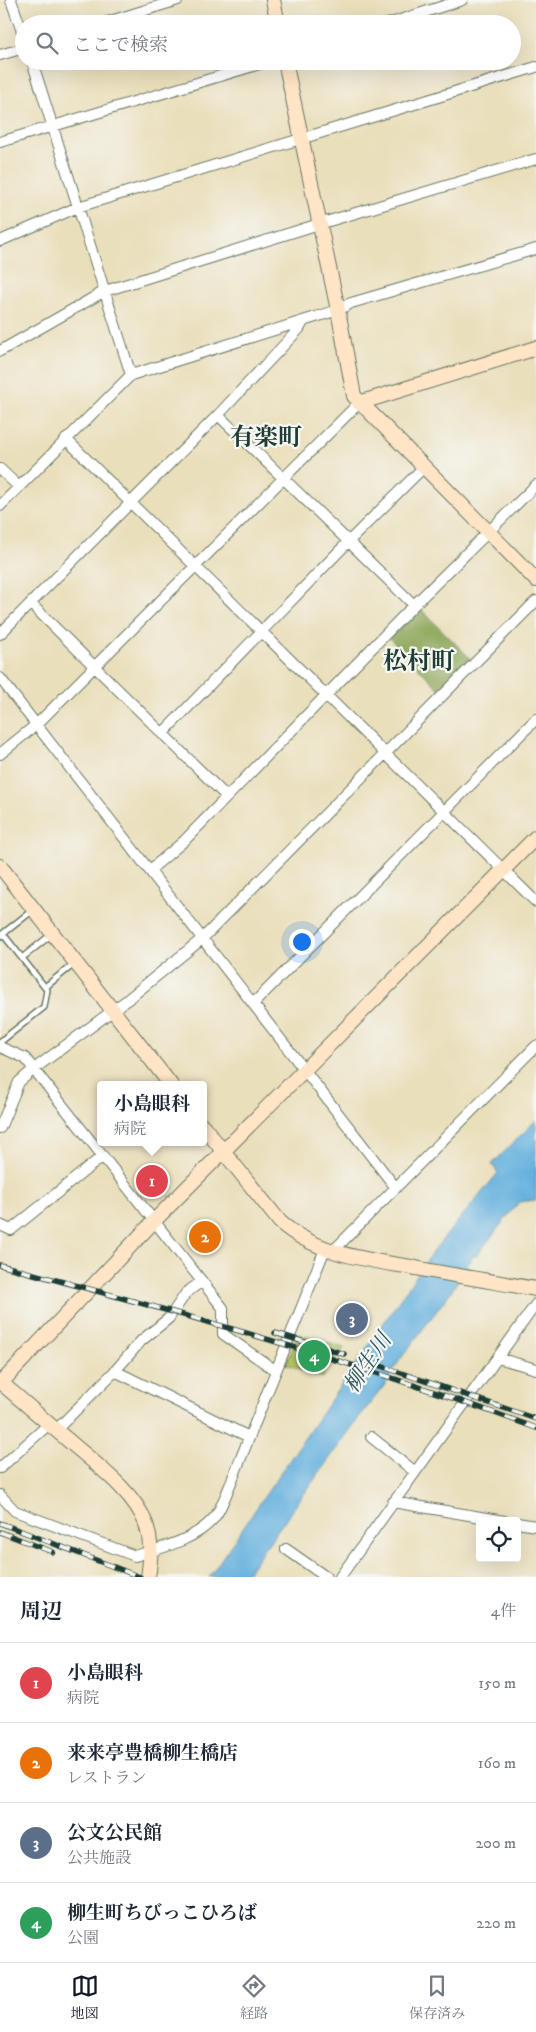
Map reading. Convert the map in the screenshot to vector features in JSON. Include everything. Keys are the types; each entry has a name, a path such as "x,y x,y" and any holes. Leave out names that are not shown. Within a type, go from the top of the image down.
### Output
{"street":[{"path":"11,0 16,15"},
{"path":"130,15 178,0"},
{"path":"273,0 276,15"},
{"path":"416,15 462,0"},
{"path":"0,55 15,51"},
{"path":"0,241 78,207 536,67"},
{"path":"35,70 130,375"},
{"path":"0,142 239,70"},
{"path":"287,70 338,310 354,396 488,534 536,580"},
{"path":"0,351 105,291 536,159"},
{"path":"0,506 130,375 303,322 338,310 351,303 536,248"},
{"path":"0,634 218,415 299,329 303,322"},
{"path":"0,754 36,725 359,403 536,348"},
{"path":"218,415 414,605"},
{"path":"66,440 536,902"},
{"path":"162,734 349,541 423,468"},
{"path":"0,469 18,487"},
{"path":"150,870 184,841 414,605 536,485"},
{"path":"0,1128 18,1082 112,1011 202,939 536,601"},
{"path":"31,604 227,797"},
{"path":"0,678 396,1188"},
{"path":"253,1004 536,719"},
{"path":"148,1577 152,1551 146,1524 130,1499 101,1469 1,1382 154,1221 536,837"},
{"path":"0,866 168,1081"},
{"path":"0,1046 21,1054 34,1069 223,1308 222,1334 275,1370"},
{"path":"0,1495 15,1512 136,1556 193,1535 205,1527 215,1518 226,1495 275,1370 329,1250 396,1188 536,1046"},
{"path":"207,1131 280,1222 289,1230 329,1250 416,1269 536,1289"},
{"path":"0,1225 11,1230 103,1156"},
{"path":"0,1468 52,1427 115,1371 141,1340 169,1318 186,1293 202,1281"},
{"path":"340,1577 414,1471 536,1304"},
{"path":"498,1358 536,1369"},
{"path":"115,1371 249,1437"},
{"path":"371,1437 414,1471"},
{"path":"393,1502 481,1517"},
{"path":"521,1524 536,1526"},
{"path":"286,1549 326,1577"}],"lane":[{"path":"0,1042 44,1008 47,990 1,935 34,909"},
{"path":"22,958 53,934"},
{"path":"45,987 75,963"}],"green space":[{"path":"420,608 472,660 441,691 389,638"},
{"path":"298,1334 344,1348 325,1372 323,1378 286,1364"}],"water":[{"name":"柳生川","path":"536,1120 536,1200 519,1202 476,1256 473,1256 450,1293 399,1361 384,1386 244,1577 209,1577 434,1250 498,1173 492,1164"}],"railway":[{"path":"0,1265 270,1340 404,1382 536,1428"},
{"path":"275,1333 344,1354"},
{"path":"366,1361 536,1419"},
{"path":"0,1523 140,1577"},
{"path":"0,1532 53,1552"}],"place":[{"name":"小島眼科","path":"152,1181"},
{"name":"来来亭豊橋柳生橋店","path":"205,1237"},
{"name":"公文公民館","path":"352,1319"},
{"name":"柳生町ちびっこひろば","path":"314,1356"}],"district":[{"name":"有楽町","path":"266,438"},
{"name":"松村町","path":"419,662"}]}
